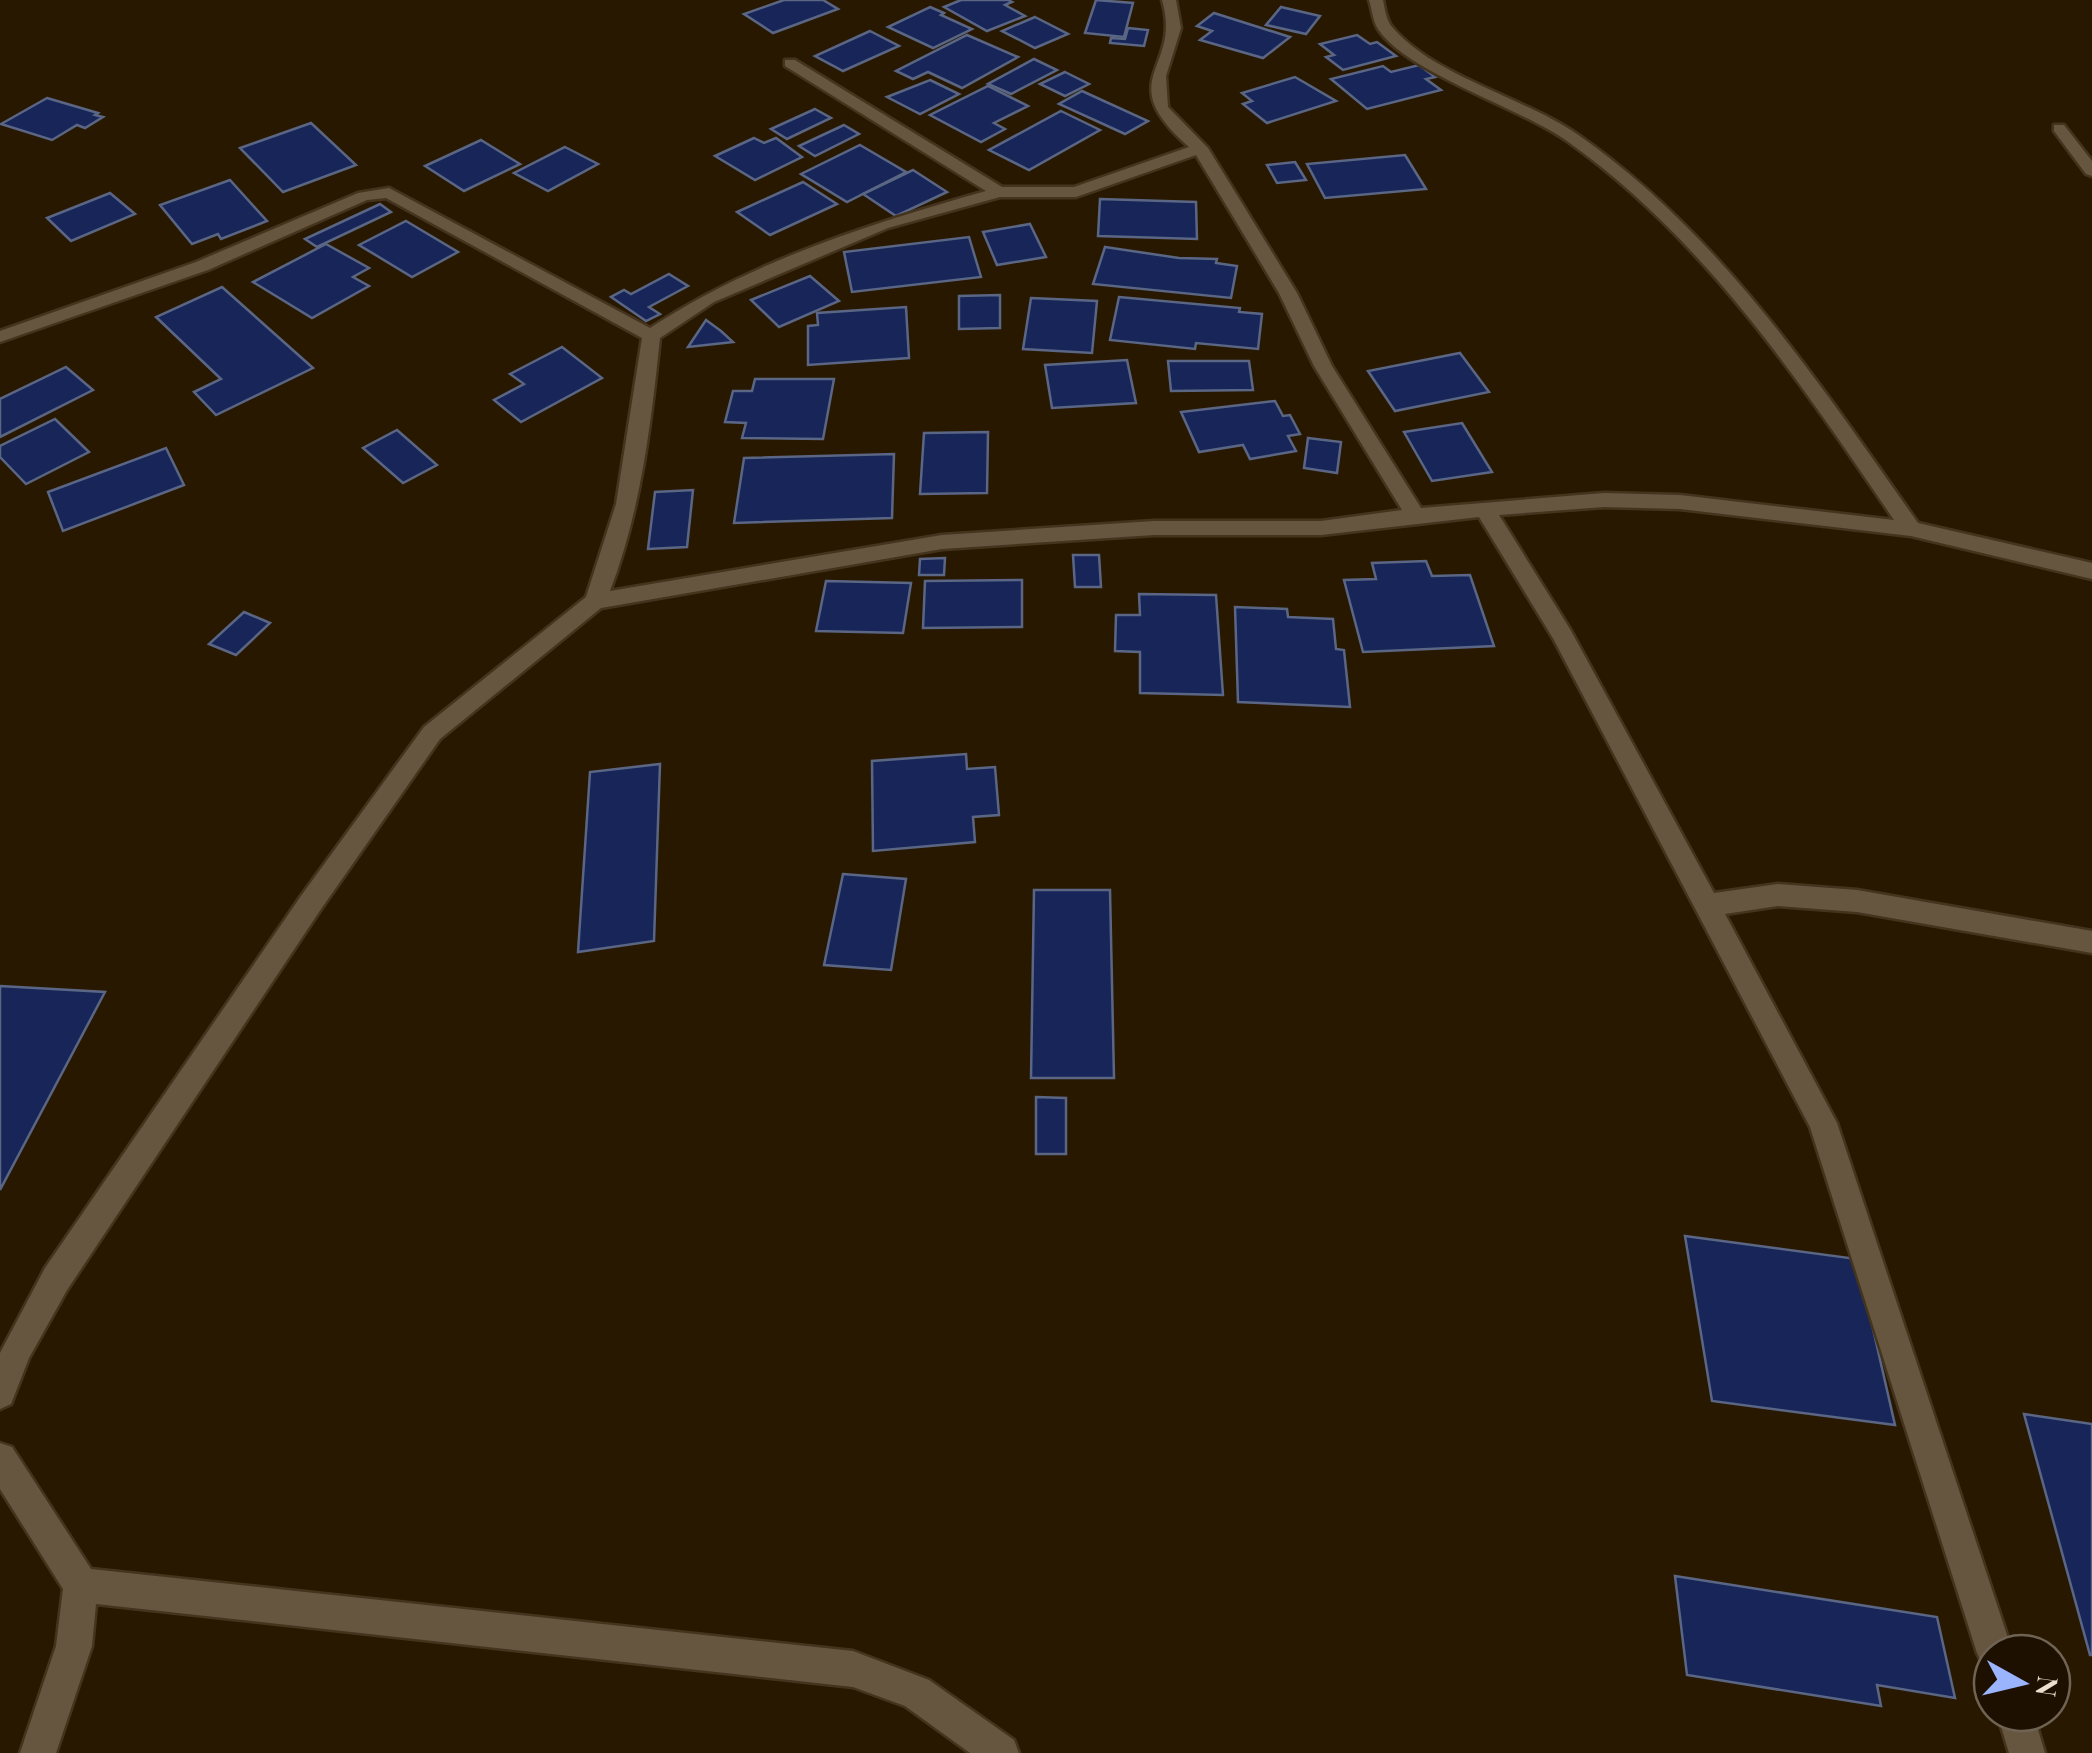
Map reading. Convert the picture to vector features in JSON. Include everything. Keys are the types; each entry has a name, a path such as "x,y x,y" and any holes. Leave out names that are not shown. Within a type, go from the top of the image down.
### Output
{"street":[{"path":"1168,0 1176,30 1157,84 1158,102 1200,148 1288,293 1323,366 1415,515"},
{"path":"1376,0 1382,27 1413,54 1567,134 1620,172 1709,259 1806,378 1911,530"},
{"path":"790,62 999,192"},
{"path":"2059,128 2092,171"},
{"path":"0,1393 17,1348 56,1279 310,904 432,733 594,601 608,570 640,434 651,336 708,298 882,225 999,192 1076,192 1200,148"},
{"path":"0,337 202,266 364,196 389,193 651,336"},
{"path":"594,601 942,542 1154,528 1322,528 1415,515 1604,500 1680,502 1911,530 2092,571"},
{"path":"1486,510 1562,635 1823,1123 1989,1633"},
{"path":"1708,905 1778,895 1857,902 2092,942"},
{"path":"0,1460 81,1585 74,1646 38,1753"},
{"path":"81,1585 853,1669 916,1693 1001,1753"}],"building":[{"path":"784,0 823,0 838,9 773,33 744,14"},
{"path":"961,0 1008,0 1012,2 1005,5 1025,16 987,31 944,7"},
{"path":"1096,0 1133,3 1124,37 1085,33"},
{"path":"930,7 972,29 933,48 888,27"},
{"path":"1281,7 1320,16 1306,34 1266,25"},
{"path":"1214,13 1290,37 1263,58 1200,40 1212,31 1197,26"},
{"path":"1035,17 1068,34 1035,48 1002,31"},
{"path":"1128,28 1148,30 1144,46 1110,43 1111,38 1125,39"},
{"path":"870,31 899,46 843,71 815,56"},
{"path":"967,35 1018,57 962,88 928,72 913,79 896,71"},
{"path":"1357,35 1370,44 1377,42 1396,56 1343,70 1326,57 1334,55 1320,44"},
{"path":"1034,59 1057,70 1011,94 988,84"},
{"path":"1419,65 1435,77 1426,79 1441,90 1367,109 1331,79 1383,66 1391,72"},
{"path":"1065,72 1089,84 1065,96 1040,84"},
{"path":"1295,77 1336,101 1267,123 1243,104 1252,101 1242,93"},
{"path":"930,80 959,94 920,114 887,97"},
{"path":"988,86 1028,106 994,123 1005,129 981,142 930,115"},
{"path":"1082,91 1148,121 1125,134 1059,104"},
{"path":"47,98 103,117 85,128 77,125 52,140 1,124"},
{"path":"815,109 831,118 787,139 771,129"},
{"path":"1061,111 1100,130 1029,170 989,150"},
{"path":"311,123 356,165 283,192 240,148"},
{"path":"844,125 859,134 815,156 799,146"},
{"path":"754,138 764,143 776,138 802,157 755,180 715,156"},
{"path":"481,140 520,164 464,191 425,166"},
{"path":"860,145 906,172 847,202 801,174"},
{"path":"565,147 598,164 548,191 514,173"},
{"path":"1405,155 1426,189 1325,198 1307,164"},
{"path":"1295,162 1306,180 1277,183 1267,165"},
{"path":"913,170 947,192 896,216 863,194"},
{"path":"230,180 267,221 221,239 218,234 192,244 160,205"},
{"path":"803,182 837,204 770,235 737,212"},
{"path":"110,193 135,214 71,241 47,218"},
{"path":"1100,199 1196,202 1197,239 1098,236"},
{"path":"380,204 391,212 317,247 305,239"},
{"path":"406,221 458,252 412,277 359,245"},
{"path":"1030,224 1046,257 997,265 983,232"},
{"path":"969,237 981,277 852,292 844,252"},
{"path":"326,244 369,268 353,277 369,286 312,318 253,282"},
{"path":"1105,247 1179,258 1217,259 1216,263 1237,266 1231,298 1093,284"},
{"path":"669,274 688,286 649,307 660,314 646,321 611,297 624,290 631,294"},
{"path":"810,276 839,301 779,327 751,300"},
{"path":"222,287 313,368 216,415 194,392 221,379 156,317"},
{"path":"1000,295 1000,328 959,329 959,296"},
{"path":"1119,297 1240,308 1239,312 1262,314 1258,349 1196,343 1195,349 1110,340"},
{"path":"1031,298 1097,301 1092,353 1023,349"},
{"path":"906,307 909,358 808,365 808,326 818,325 817,313"},
{"path":"706,320 721,331 733,342 688,347"},
{"path":"562,347 602,378 521,422 494,400 524,384 510,374"},
{"path":"1460,353 1489,392 1395,411 1368,371"},
{"path":"1127,360 1136,403 1052,408 1045,365"},
{"path":"1168,361 1249,361 1253,390 1171,391"},
{"path":"66,367 93,390 0,437 0,399"},
{"path":"755,379 834,379 823,439 742,438 746,423 725,422 733,391 752,391"},
{"path":"1275,401 1283,416 1290,415 1300,434 1288,436 1296,451 1250,459 1243,445 1199,452 1181,412"},
{"path":"55,419 89,452 26,484 0,457 0,446"},
{"path":"1462,423 1492,472 1432,481 1404,432"},
{"path":"397,430 437,465 403,483 363,448"},
{"path":"988,432 987,493 920,494 924,433"},
{"path":"1308,438 1341,442 1337,473 1304,468"},
{"path":"166,448 184,485 63,531 48,492"},
{"path":"894,454 892,518 734,523 744,458"},
{"path":"693,490 687,547 648,549 655,492"},
{"path":"1073,555 1099,555 1101,587 1075,587"},
{"path":"945,558 944,575 919,575 920,559"},
{"path":"1426,561 1432,576 1470,575 1494,646 1363,652 1344,580 1376,579 1372,563"},
{"path":"1022,580 1022,627 923,628 925,581"},
{"path":"826,581 911,583 903,633 816,631"},
{"path":"1139,594 1216,595 1223,695 1140,693 1140,652 1115,651 1116,615 1140,615"},
{"path":"1235,607 1287,609 1288,617 1333,619 1336,649 1344,650 1350,707 1238,702"},
{"path":"244,612 270,623 236,655 209,644"},
{"path":"966,754 967,769 995,767 999,815 973,817 975,842 873,851 872,761"},
{"path":"660,764 654,941 578,952 590,772"},
{"path":"843,874 906,879 891,970 824,965"},
{"path":"1034,890 1110,890 1114,1078 1031,1078"},
{"path":"0,986 105,992 0,1190"},
{"path":"1036,1097 1066,1098 1066,1154 1036,1154"},
{"path":"1685,1236 1857,1259 1895,1425 1712,1401"},
{"path":"2024,1414 2092,1424 2092,1655 2090,1655"},
{"path":"1675,1576 1937,1617 1955,1698 1877,1685 1881,1706 1687,1675"}]}
